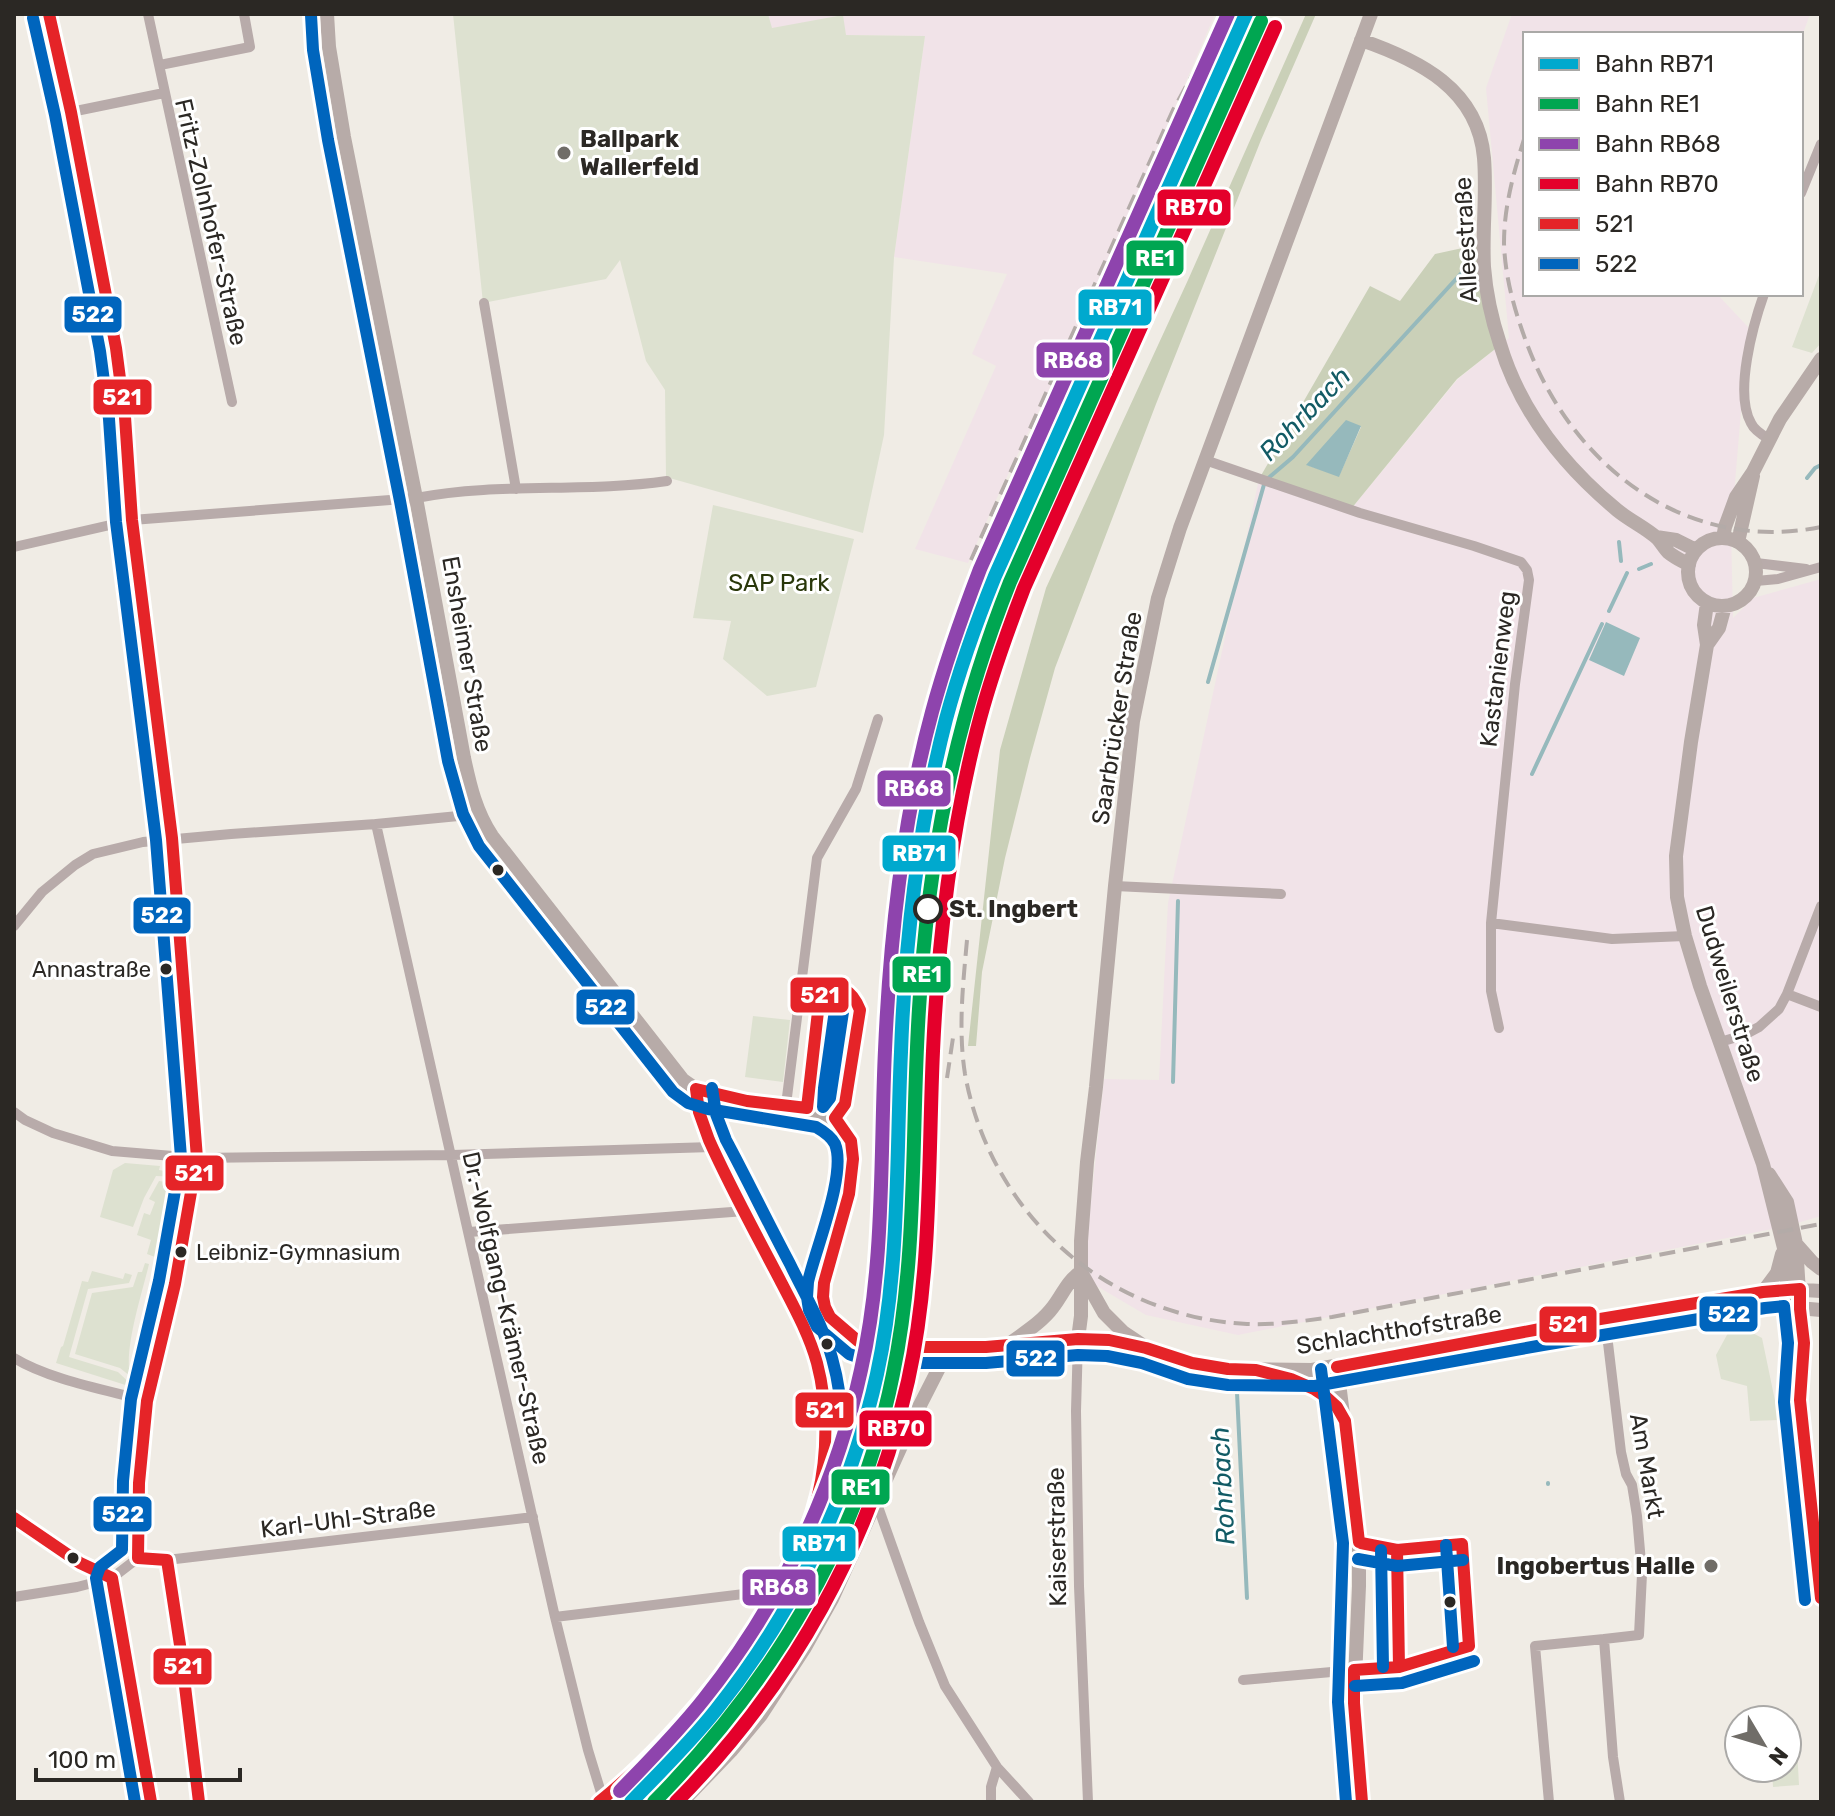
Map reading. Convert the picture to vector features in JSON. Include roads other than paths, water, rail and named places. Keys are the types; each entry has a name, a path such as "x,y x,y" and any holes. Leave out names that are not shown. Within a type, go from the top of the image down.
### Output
{"main road":[{"name":"Ensheimer Straße","path":"327,14 329,47 344,137 464,758 479,814 492,836 683,1080 696,1089 736,1099 807,1108 835,1118"},
{"name":"Saarbrücker Straße","path":"1081,1272 1087,1162 1115,886 1133,721 1146,653 1166,570 1371,14"},
{"name":"Alleestraße","path":"1361,40 1397,52 1431,72 1447,84 1469,110 1477,126 1484,156 1484,268 1488,295 1509,371 1531,415 1584,480 1617,510 1656,537 1670,553 1689,565"},
{"path":"1723,538 1736,497 1821,359"},
{"path":"1738,542 1753,472"},
{"name":"Alleestraße","path":"1656,537 1676,540 1696,550"},
{"path":"1689,565 1696,550 1708,541 1723,538 1738,542 1749,550 1756,563 1756,581"},
{"name":"Dudweilerstraße","path":"1689,565 1693,591 1707,603 1704,625 1707,645 1676,856 1677,897 1685,936 1790,1246 1787,1272 1793,1289 1793,1308 1789,1339 1800,1400 1821,1598"},
{"name":"Dudweilerstraße","path":"1707,645 1719,628 1725,606 1734,605 1747,596 1756,581"},
{"path":"1707,603 1725,606"},
{"name":"Schlachthofstraße","path":"835,1118 851,1141 852,1163 848,1194 823,1297 830,1317 849,1335 877,1347 986,1347 1078,1339 1109,1340 1192,1363 1228,1369 1312,1370 1763,1292 1793,1289 1821,1291"},
{"path":"1763,1292 1777,1273 1790,1246 1821,1269"},
{"path":"1008,1344 1050,1311 1067,1283 1081,1272 1109,1319 1146,1348"},
{"name":"Kaiserstraße","path":"1078,1339 1081,1272"},
{"name":"Schlachthofstraße","path":"1633,1313 1793,1308 1821,1310"},
{"path":"682,1802 731,1751 782,1684 832,1599 938,1369 955,1347"},
{"path":"1337,1367 1359,1553 1354,1703 1362,1802"},
{"path":"1256,1370 1314,1389 1337,1407 1345,1421"}],"street":[{"path":"14,1597 112,1578 138,1558 139,1483 147,1401 175,1284 197,1158 172,838 132,520 126,423 116,348 49,14"},
{"path":"148,14 164,93"},
{"path":"160,65 250,47 244,14"},
{"name":"Fritz-Zolnhofer-Straße","path":"71,112 164,93 232,402"},
{"path":"1803,188 1821,144"},
{"path":"1763,296 1748,349 1744,397 1751,423 1769,439"},
{"path":"484,303 516,489"},
{"name":"Kastanienweg","path":"1205,460 1521,562 1527,570 1529,580 1515,684 1491,923 1491,991 1499,1028"},
{"path":"14,547 132,520 432,495 612,487 667,481"},
{"path":"1756,563 1808,570"},
{"path":"1756,581 1778,579 1821,567"},
{"path":"786,1105 817,858 856,789 878,719"},
{"path":"14,926 42,892 93,854 172,838 479,814"},
{"name":"Dr.-Wolfgang-Krämer-Straße","path":"376,824 507,1410 601,1800"},
{"path":"1115,886 1281,894"},
{"path":"1720,1042 1759,1027 1779,1009 1821,906"},
{"path":"1491,923 1612,939 1685,936"},
{"path":"802,978 812,983 820,994 807,1108"},
{"path":"1787,994 1821,1007"},
{"path":"601,1800 663,1741 719,1680 759,1622 797,1552 821,1484 825,1419 819,1374 807,1336 699,1119 696,1089"},
{"path":"14,1112 53,1133 112,1151 197,1158 452,1155 712,1147"},
{"path":"469,1232 745,1211"},
{"name":"Am Markt","path":"1549,1802 1535,1646 1639,1635 1642,1574 1637,1516 1632,1485 1621,1452 1605,1318"},
{"name":"Kaiserstraße","path":"1078,1339 1079,1586 1088,1802"},
{"path":"14,1358 65,1378 147,1401"},
{"path":"876,1501 945,1686 997,1767 1029,1802"},
{"name":"Karl-Uhl-Straße","path":"138,1558 167,1560 533,1517"},
{"path":"14,1518 80,1563 112,1578"},
{"path":"167,1560 199,1802"},
{"path":"112,1578 151,1802"},
{"path":"555,1617 777,1590"},
{"path":"1604,1639 1613,1757 1620,1802"},
{"path":"1243,1680 1354,1670"},
{"path":"991,1802 991,1787 997,1767"}],"water":[{"path":"1346,420 1361,426 1339,477 1306,465"},
{"path":"1606,622 1640,638 1624,676 1589,660"}],"waterway":[{"name":"Rohrbach","path":"1208,682 1265,481 1293,457 1479,254"},
{"path":"1807,478 1821,465"},
{"path":"1619,542 1621,561"},
{"path":"1639,569 1651,564"},
{"path":"1609,611 1627,573"},
{"path":"1532,774 1602,624"},
{"name":"Rohrbach","path":"1173,1082 1178,901"},
{"name":"Rohrbach","path":"1236,1372 1247,1598"}],"railway":[{"path":"971,560 1173,110 1226,14"},
{"path":"1523,143 1506,216 1506,269 1527,344 1547,388 1573,428 1605,463 1641,492 1681,513 1725,527 1771,532 1821,527"},
{"path":"967,940 962,1024 965,1074 978,1124 1000,1171 1028,1212 1062,1248 1102,1278 1147,1302 1195,1317 1247,1324 1300,1321 1821,1224"},
{"path":"947,1078 954,1031"}],"rail line":[{"name":"RB68","path":"620,1791 694,1711 757,1624 801,1544 836,1458 850,1414 869,1330 878,1251 887,1008 894,922 905,837 932,712 980,569 1228,14"},
{"name":"RB71","path":"631,1802 706,1722 770,1634 816,1551 851,1464 877,1374 890,1294 903,1010 910,927 928,801 946,719 968,647 995,576 1246,14"},
{"name":"RE1","path":"654,1802 697,1756 772,1658 805,1606 834,1551 858,1494 878,1435 901,1329 910,1238 917,1055 929,899 947,792 973,687 1010,582 1261,21"},
{"name":"RB70","path":"676,1802 756,1710 790,1660 822,1608 873,1498 892,1440 916,1340 928,1217 931,1092 942,930 959,809 982,712 1024,588 1275,27"}],"place":[{"name":"Ballpark Wallerfeld","path":"564,153"},
{"name":"St. Ingbert","path":"928,909"},
{"name":"Annastraße","path":"166,969"},
{"name":"Leibniz-Gymnasium","path":"181,1252"},
{"name":"Ingobertus Halle","path":"1711,1566"}],"park label":[{"name":"SAP Park","path":"779,583"}]}
